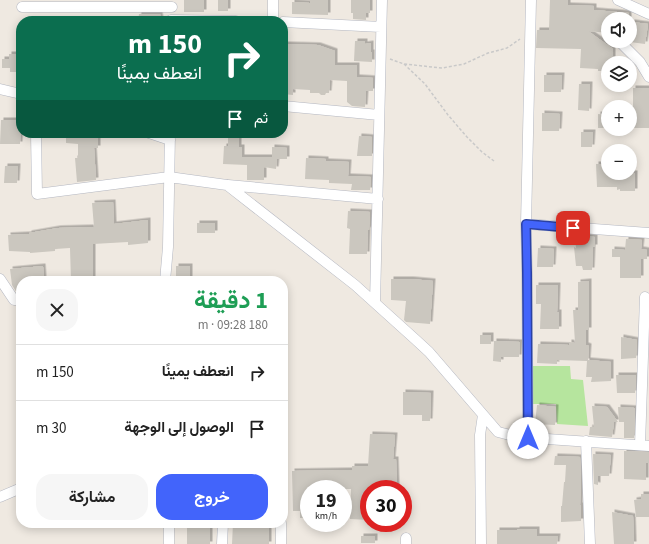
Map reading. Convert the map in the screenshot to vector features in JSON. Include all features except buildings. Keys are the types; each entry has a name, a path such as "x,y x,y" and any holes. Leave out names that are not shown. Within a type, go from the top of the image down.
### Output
{"street":[{"path":"273,0 273,16"},
{"path":"375,303 382,0"},
{"path":"528,438 526,224 531,0"},
{"path":"618,0 649,14"},
{"path":"22,7 172,3 171,16"},
{"path":"288,22 381,27"},
{"path":"626,48 640,62 649,77"},
{"path":"0,89 16,93"},
{"path":"288,106 379,115"},
{"path":"36,138 37,194 169,177 228,185 378,199"},
{"path":"165,276 168,247 170,138"},
{"path":"228,185 355,285 429,352 498,432 528,438 644,445 646,297"},
{"path":"526,224 649,233"},
{"path":"0,279 14,300 16,300"},
{"path":"481,544 480,435 483,415"},
{"path":"586,441 590,544"},
{"path":"0,497 16,490"},
{"path":"169,528 169,544"},
{"path":"222,544 223,528"},
{"path":"280,544 281,528"}],"path":[{"path":"381,56 404,64 442,68 464,64 488,53 507,48 530,34"},
{"path":"404,64 425,84 448,115 467,137 482,152 494,161"}],"green space":[{"path":"533,366 570,366 571,379 583,380 588,426 557,424 556,404 531,404 530,385"}],"route":[{"path":"528,438 526,224 573,228"}]}
